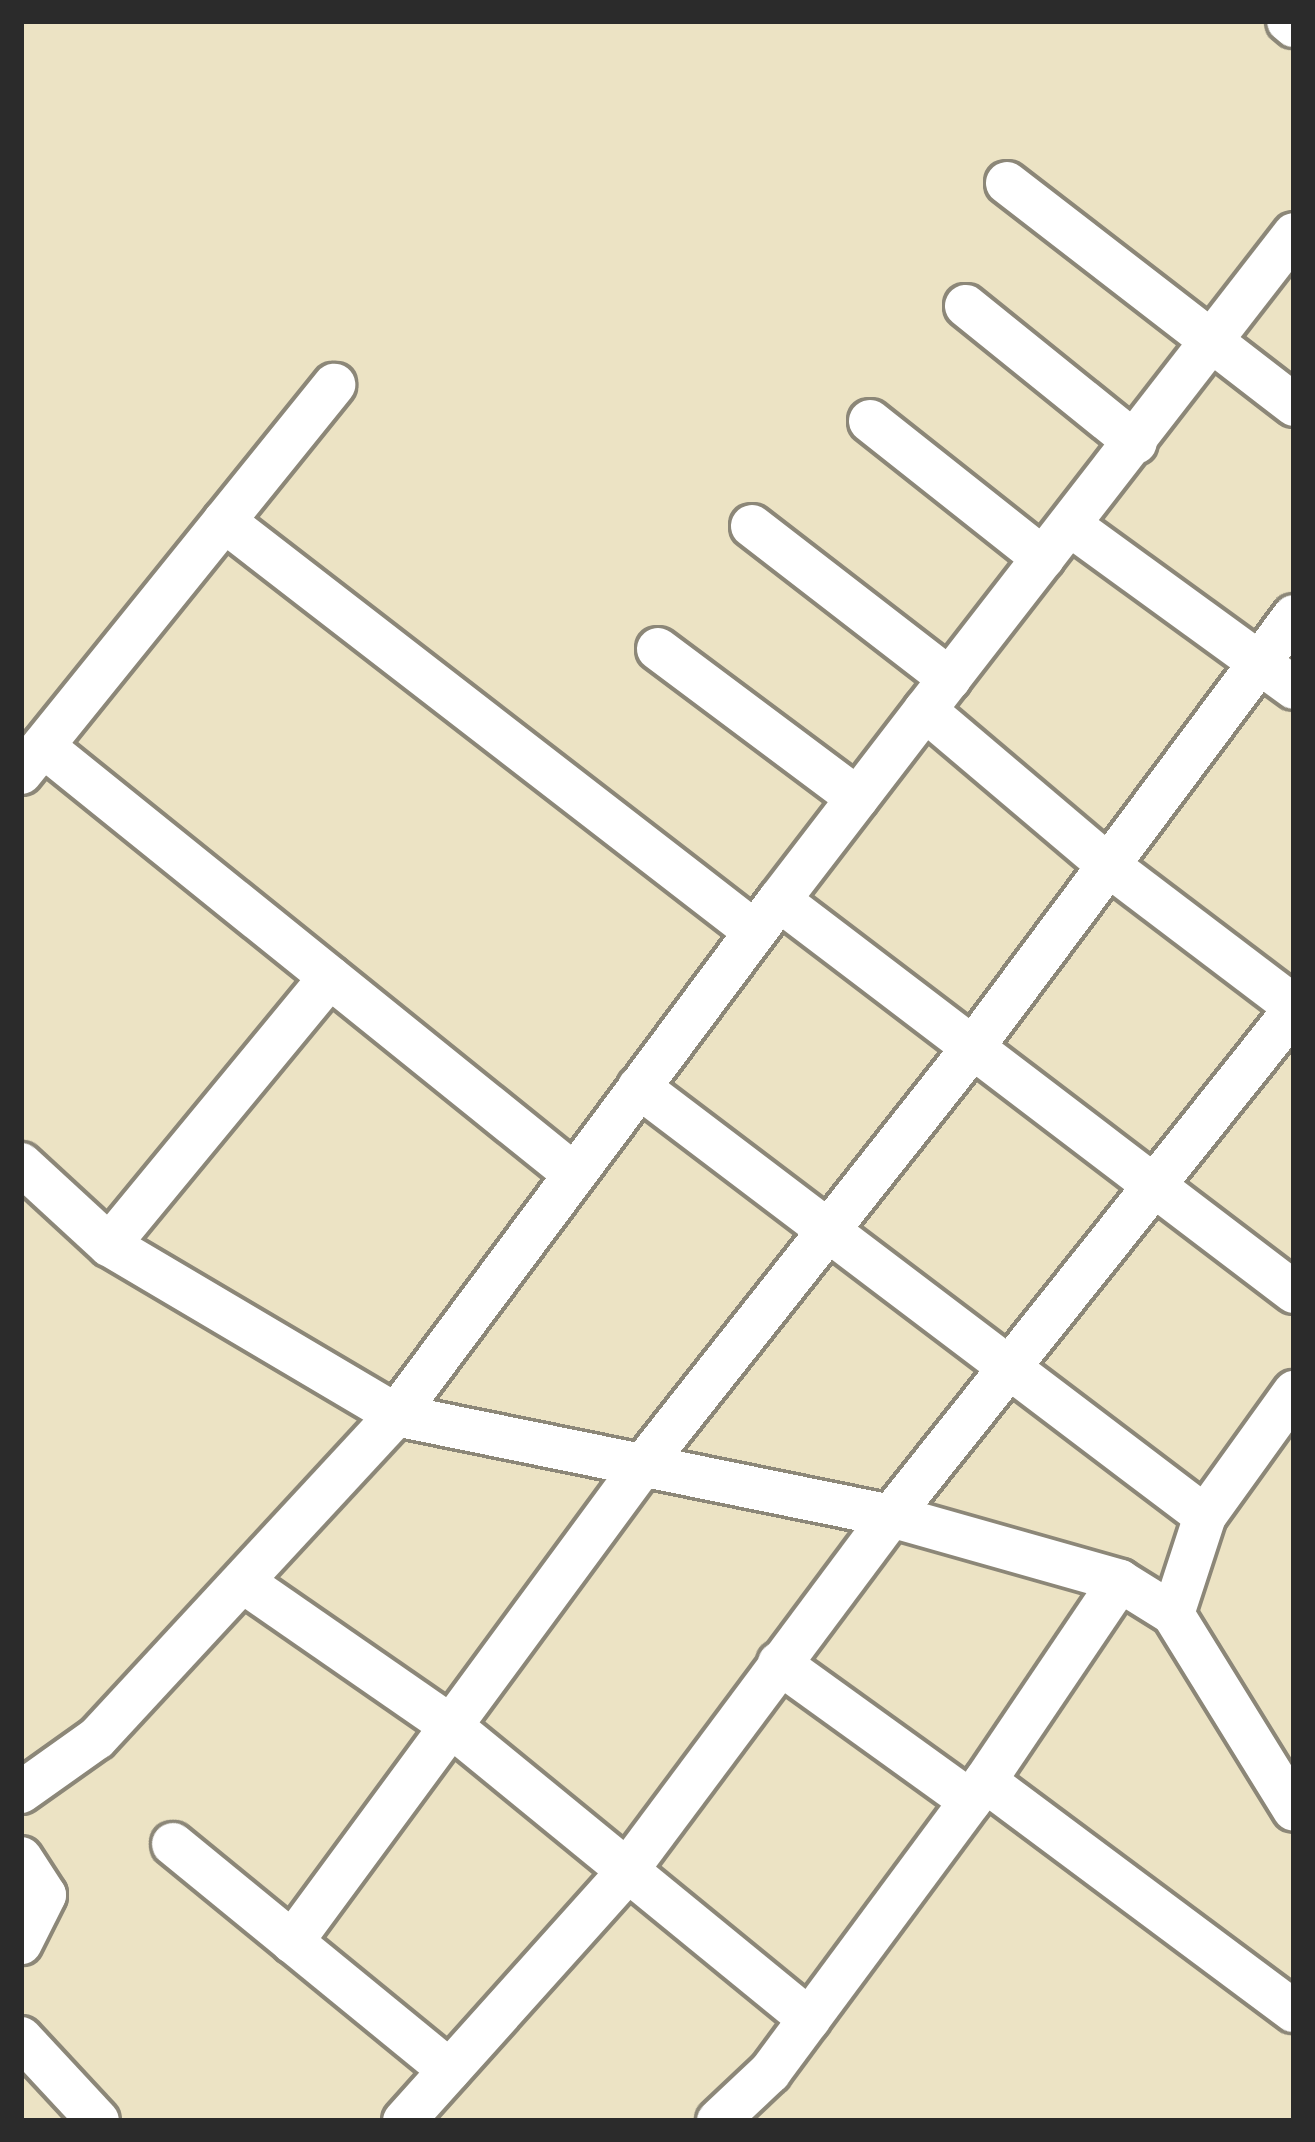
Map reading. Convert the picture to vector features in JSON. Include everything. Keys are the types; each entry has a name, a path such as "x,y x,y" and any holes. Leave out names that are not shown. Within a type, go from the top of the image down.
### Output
{"street":[{"path":"1007,183 1294,405"},
{"path":"21,1792 97,1738 396,1415 766,915 1294,234"},
{"path":"966,306 1136,443"},
{"path":"334,385 32,760 330,977 574,1174"},
{"path":"870,421 1043,558"},
{"path":"224,520 766,915 974,1046 1294,1292"},
{"path":"1070,525 1294,688"},
{"path":"404,2121 630,1865 891,1516 1294,1008 1105,862 937,694 752,526"},
{"path":"292,1942 640,1469 974,1046 1105,862 1294,616"},
{"path":"658,649 857,798"},
{"path":"109,1245 330,977"},
{"path":"639,1087 1205,1516"},
{"path":"21,1164 109,1245 396,1415 640,1469 891,1516 1120,1581 1173,1614 1293,1804"},
{"path":"1173,1614 1205,1516 1294,1392"},
{"path":"718,2121 770,2072 978,1791 1120,1581"},
{"path":"243,1582 451,1726 630,1865 809,2019"},
{"path":"779,1663 978,1791 1294,2011"},
{"path":"173,1844 449,2070"},
{"path":"21,1858 45,1895 21,1943"},
{"path":"21,2038 98,2121"}]}
